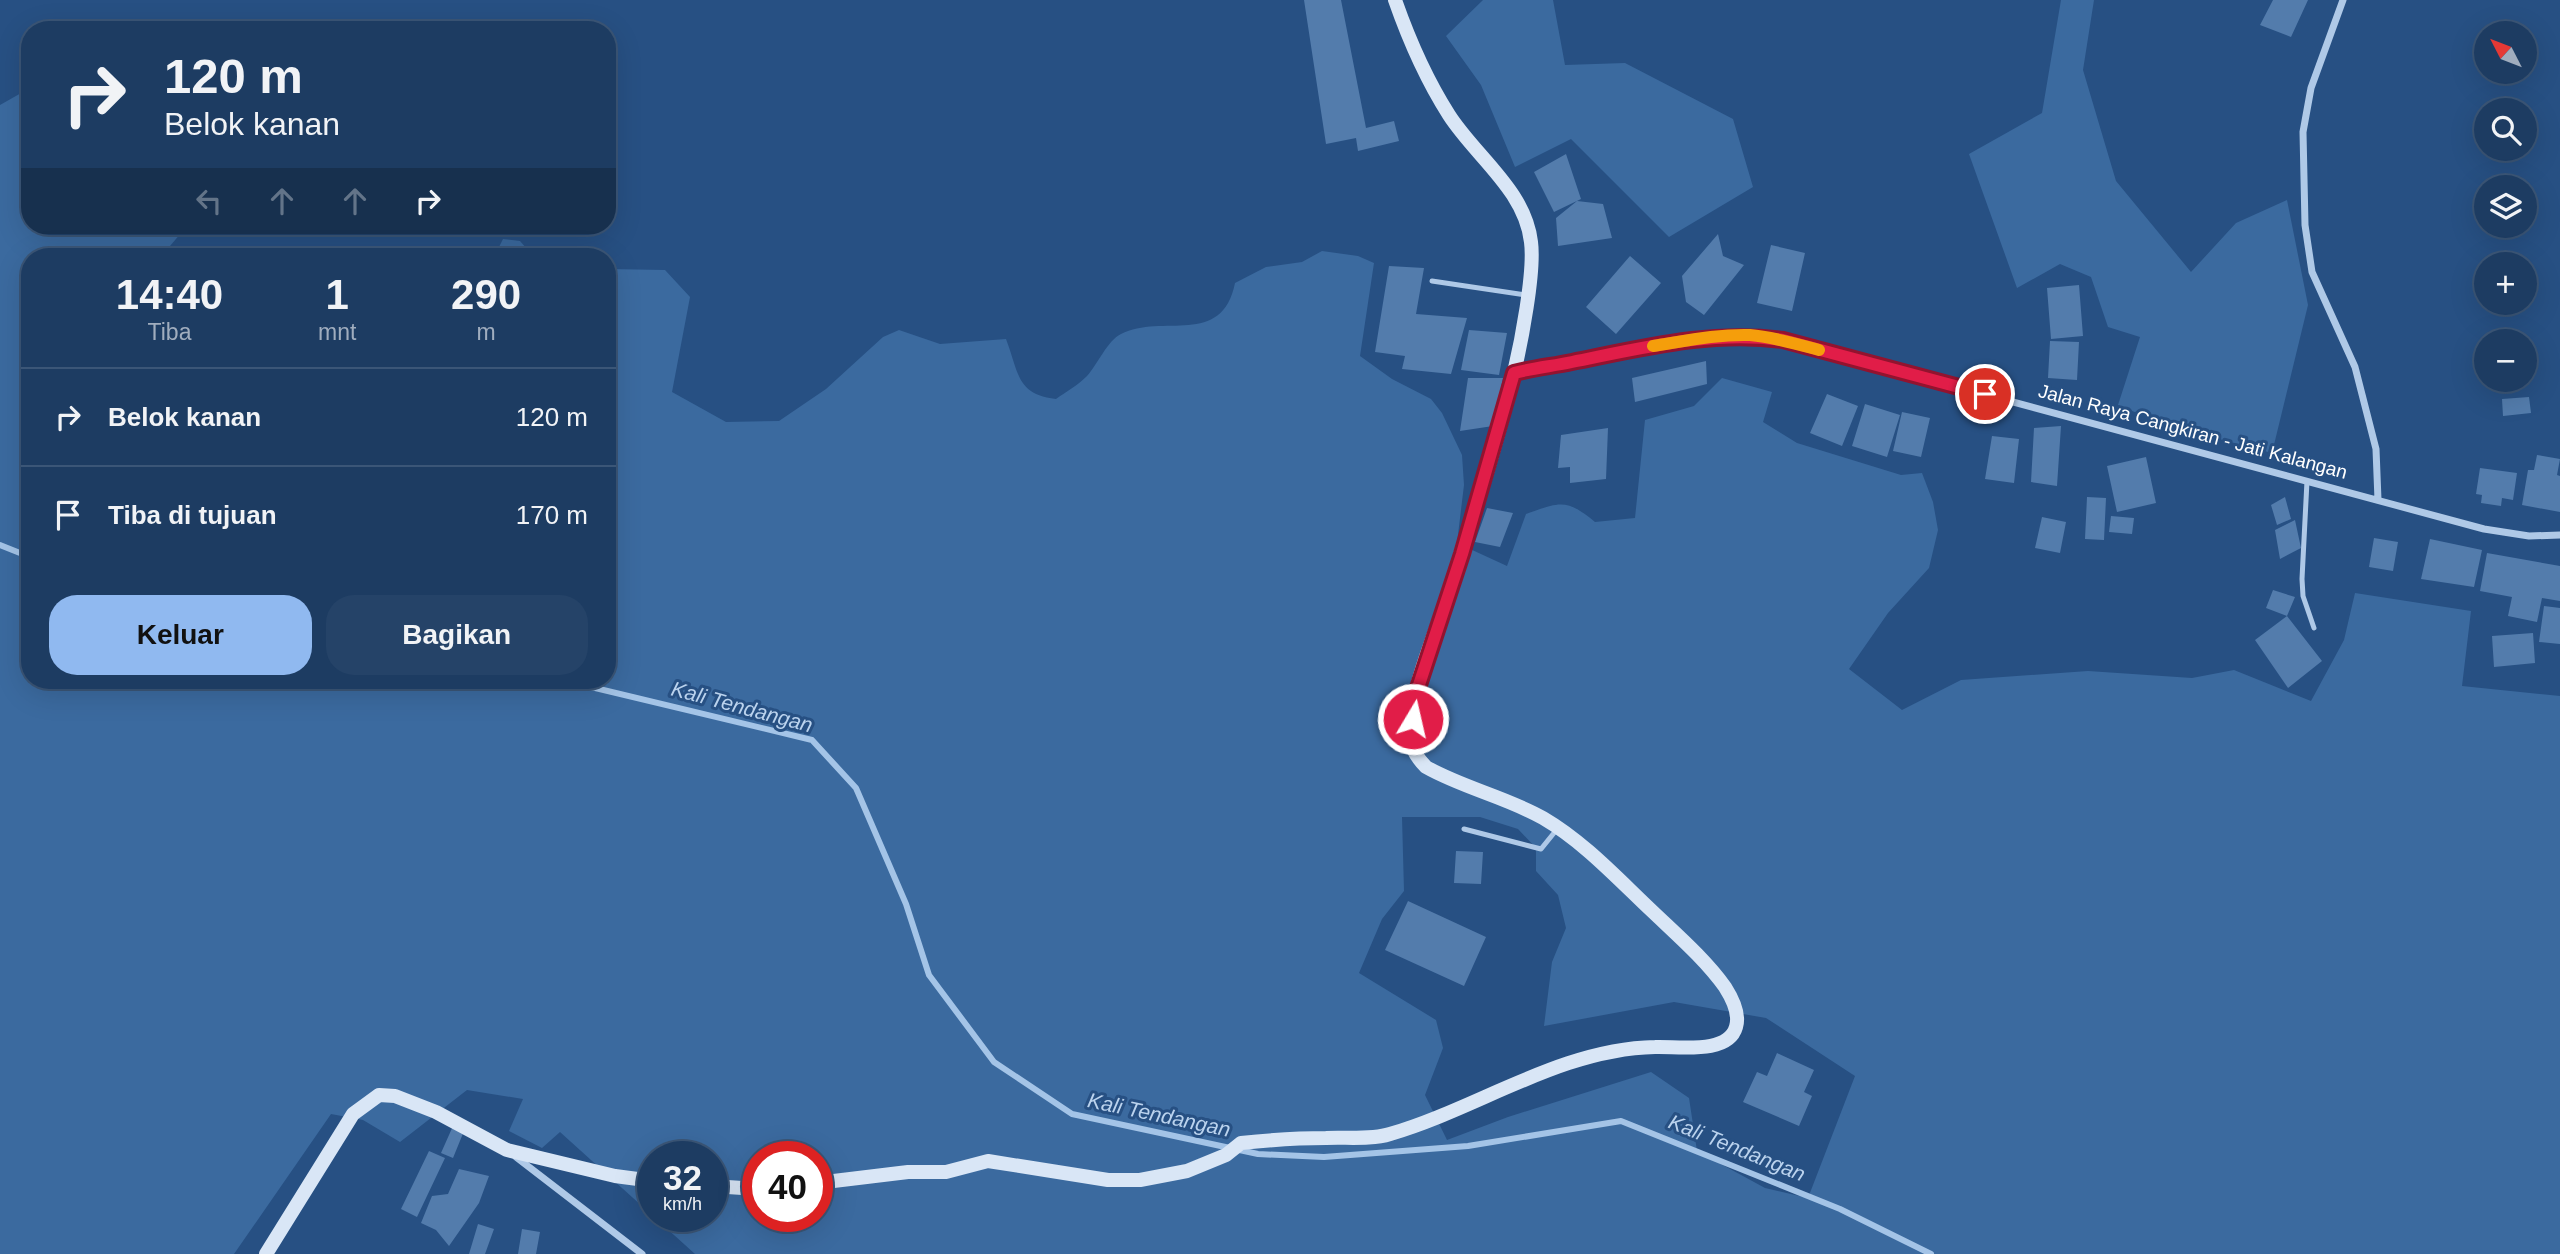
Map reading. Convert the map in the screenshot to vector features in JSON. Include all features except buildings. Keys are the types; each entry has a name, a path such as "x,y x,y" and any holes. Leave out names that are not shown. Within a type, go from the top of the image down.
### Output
{"street":[{"path":"833,1182 908,1172 946,1172 988,1161 1108,1180 1140,1180 1187,1171 1226,1155 1241,1143 1386,1135 1434,1119 1531,1076 1584,1057 1637,1047 1725,1043 1734,1034 1736,1012 1725,987 1683,941 1587,849 1520,806 1426,767 1418,758 1411,742 1415,697 1462,554 1514,373 1531,272 1531,242 1523,215 1510,190 1449,115 1408,38 1395,0"},
{"path":"2343,0 2311,88 2303,132 2305,225 2312,272 2355,367 2376,449 2378,500"},
{"name":"Jalan Raya Cangkiran - Jati Kalangan","path":"1514,373 1726,335 1783,340 2493,531 2529,536 2560,535"},
{"path":"266,1254 347,1123 364,1104 379,1095 395,1096 436,1112 507,1150 642,1254"},
{"path":"507,1150 637,1179"}],"lane":[{"path":"1432,281 1527,295"},
{"path":"2307,481 2302,579 2303,596 2314,628"},
{"path":"1464,829 1541,849 1558,828"}],"shaded area":[{"path":"1483,0 1553,0 1565,65 1625,63 1733,119 1753,187 1669,237 1571,139 1515,167 1481,85 1446,36"},
{"path":"2061,0 2094,0 2083,70 2116,181 2191,272 2236,223 2287,200 2308,305 2272,453 2163,424 2118,405 2140,337 2108,327 2091,277 2060,264 2017,288 1969,154 2042,113"},
{"path":"21,93 21,235 179,235 169,248 21,248 21,689 616,689 616,269 665,270 690,297 672,392 726,422 779,421 826,389 883,337 899,330 940,344 1006,339 1017,372 1026,387 1056,399 1087,376 1111,342 1121,334 1137,328 1204,322 1217,315 1228,303 1235,283 1266,267 1302,262 1322,251 1358,256 1374,263 1360,356 1392,379 1431,399 1442,413 1462,455 1464,485 1457,543 1507,566 1526,514 1562,504 1577,509 1595,522 1635,518 1645,420 1694,406 1722,378 1772,392 1763,422 1797,443 1901,475 1922,473 1933,502 1938,530 1929,568 1888,613 1849,669 1902,710 1961,680 2088,671 2192,678 2234,670 2311,701 2344,640 2355,593 2471,611 2462,686 2560,696 2560,1254 695,1254 671,1232 728,1232 728,1141 637,1141 637,1202 560,1132 542,1148 509,1131 523,1099 467,1090 400,1142 363,1120 331,1114 234,1254 0,1254 0,105","holes":["1402,817 1480,817 1518,829 1536,848 1536,871 1558,895 1566,928 1552,962 1544,1026 1674,1002 1766,1018 1855,1076 1808,1198 1765,1188 1697,1151 1689,1098 1651,1072 1508,1117 1447,1140 1425,1095 1443,1048 1436,1020 1359,973 1382,919 1404,891"]},
{"path":"503,239 520,241 526,248 498,248"}],"waterway":[{"name":"Kali Tendangan","path":"0,545 21,553"},
{"name":"Kali Tendangan","path":"599,689 812,740 856,788 906,904 929,975 994,1062 1072,1114 1258,1154 1324,1157 1468,1146 1621,1121 1840,1209 1931,1254"}],"slow traffic":[{"path":"1653,346 1726,335 1751,335 1819,350"}],"route":[{"path":"1413,719 1415,697 1462,554 1514,373 1654,346 1726,335 1751,335 1783,340 1912,377 1985,394"}]}
